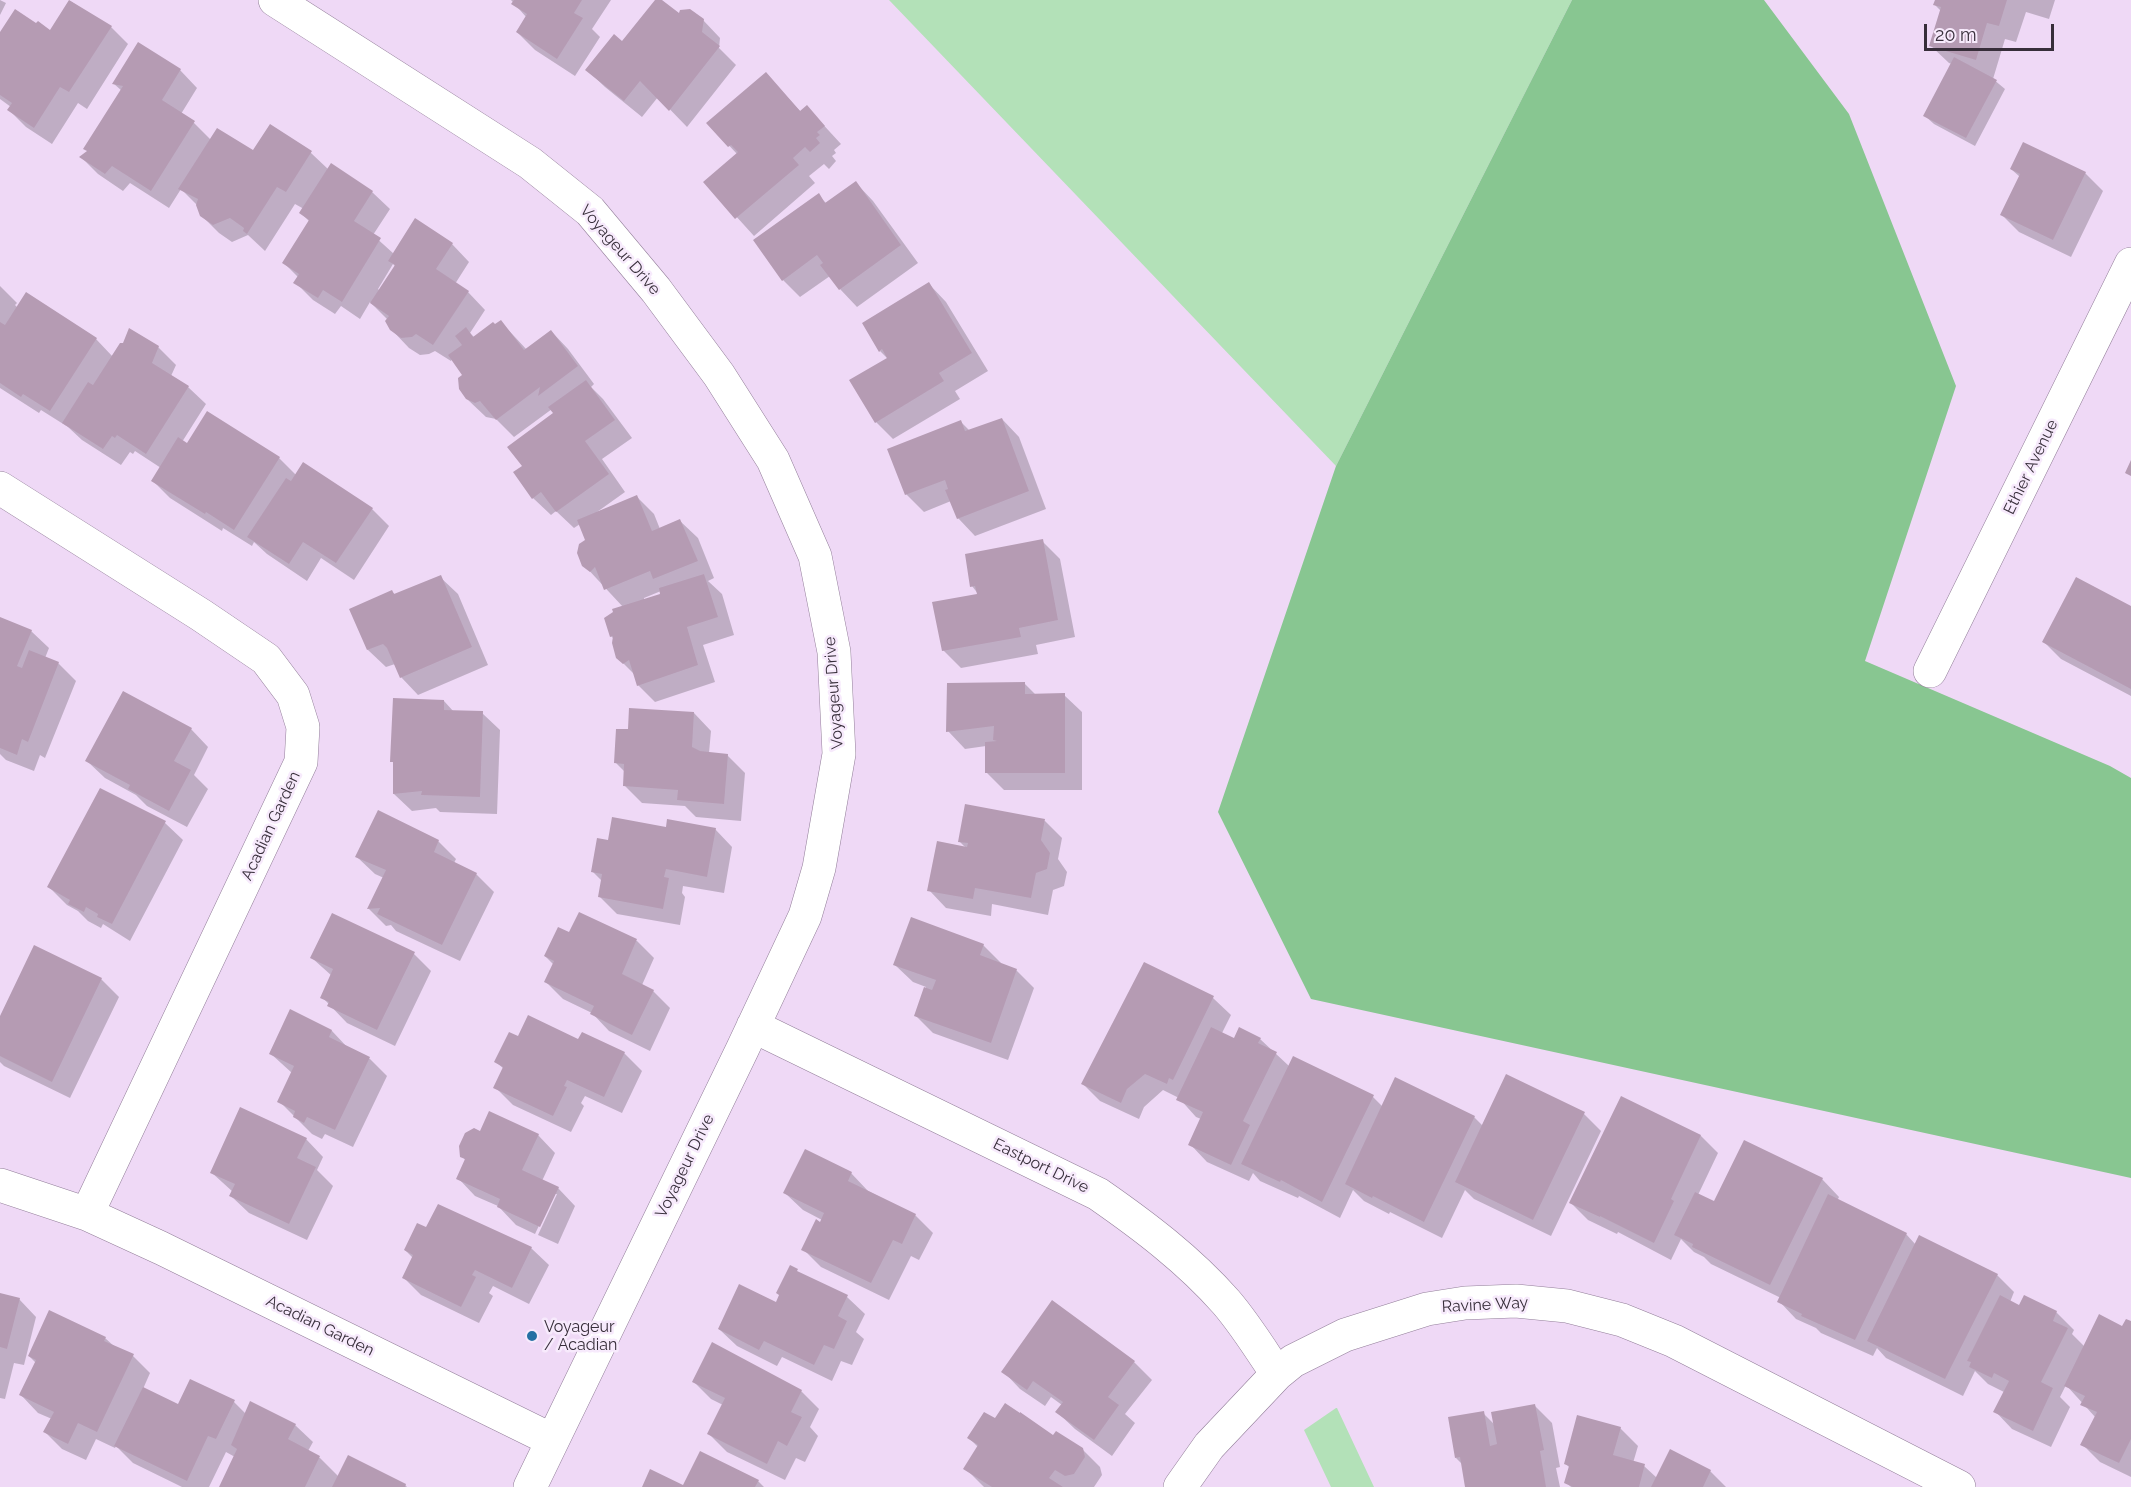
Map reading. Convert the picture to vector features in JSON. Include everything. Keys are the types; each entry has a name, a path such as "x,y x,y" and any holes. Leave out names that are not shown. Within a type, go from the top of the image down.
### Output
{"street":[{"name":"Voyageur Drive","path":"275,0 530,164 590,211 670,309 719,375 773,460 815,556 834,652 839,754 819,868 805,916 530,1487"},
{"name":"Ethier Avenue","path":"1930,671 2131,264"},
{"name":"Acadian Garden","path":"0,488 201,615 266,659 293,695 303,727 301,762 87,1214"},
{"name":"Eastport Drive","path":"753,1026 1098,1194 1134,1219 1197,1272 1226,1302 1252,1336 1276,1374"},
{"name":"Acadian Garden","path":"0,1185 87,1214 161,1248 552,1440"},
{"name":"Ravine Way","path":"1180,1487 1209,1446 1276,1374 1293,1361 1345,1335 1427,1309 1465,1303 1516,1301 1567,1306 1622,1320 1674,1341 1959,1487"}],"green space":[{"path":"889,0 1572,0 1336,466"},
{"path":"1572,0 1764,0 1849,114 1956,386 1865,661 2110,766 2131,778 2131,1178 1311,999 1218,812 1336,466"},
{"path":"1336,1408 1374,1487 1331,1487 1304,1430"}],"building":[{"path":"69,0 112,26 69,92 60,87 34,128 7,110 12,103 0,95 0,32 15,9 50,30"},
{"path":"514,0 582,0 574,13 583,18 557,59 516,32 527,14 511,4"},
{"path":"655,0 662,0 679,13 680,10 690,9 704,19 702,32 720,46 669,111 640,81 624,101 585,70 614,34 622,41"},
{"path":"1935,0 2007,0 1999,26 1987,23 1976,60 1929,46 1941,7 1933,5"},
{"path":"138,42 181,69 162,100 195,121 151,191 112,166 105,174 79,157 87,151 83,149 123,86 112,84"},
{"path":"1954,57 1997,80 1966,138 1923,116"},
{"path":"766,72 800,111 807,105 825,126 817,132 820,135 816,138 820,143 810,152 805,147 793,158 799,165 735,219 703,182 738,152 731,145 728,147 706,123"},
{"path":"270,124 312,151 286,192 277,187 247,234 243,231 244,228 230,218 213,225 200,216 196,205 198,199 178,189 217,128 253,150"},
{"path":"2023,142 2086,172 2053,240 2000,215 2020,174 2010,169"},
{"path":"331,163 373,191 354,221 381,238 342,302 323,290 318,298 293,283 299,274 282,263 309,220 299,213"},
{"path":"856,181 901,245 839,290 820,265 823,263 817,255 782,281 753,240 819,193 825,203"},
{"path":"415,218 453,243 436,269 469,291 433,345 416,334 412,337 401,338 390,330 385,321 389,316 370,303 395,265 388,261"},
{"path":"929,282 972,353 939,373 944,381 875,423 849,380 887,358 882,349 879,352 862,323"},
{"path":"26,292 97,338 50,411 23,394 21,397 0,383 0,322 5,325"},
{"path":"501,320 524,350 551,330 578,366 538,396 540,387 496,420 480,401 475,403 466,399 459,389 458,378 462,375 448,355 462,345 455,336 466,327 473,337 493,322 495,324"},
{"path":"129,328 159,346 152,363 189,386 146,454 117,435 115,438 112,436 103,449 62,423 88,382 93,385 120,343 123,343"},
{"path":"586,380 615,420 585,441 609,474 556,512 541,492 532,499 513,472 522,466 507,447 553,413 548,407"},
{"path":"207,411 280,457 234,530 151,481 178,437 187,443"},
{"path":"1002,418 1029,491 957,519 945,490 948,489 945,480 905,495 887,449 961,420 965,431"},
{"path":"2131,460 2131,476 2125,473"},
{"path":"303,462 373,508 336,563 303,542 289,564 247,537 286,478 291,481"},
{"path":"637,495 652,531 680,519 698,561 653,579 650,571 604,590 595,567 590,572 582,566 577,553 579,544 585,540 577,520"},
{"path":"1043,539 1058,620 1019,628 1021,637 942,651 932,602 977,594 975,586 970,587 965,554"},
{"path":"704,574 718,617 687,627 698,665 637,686 629,660 623,664 616,658 612,643 613,636 610,637 604,618 613,612 612,609 660,594 659,588"},
{"path":"441,575 472,647 400,678 383,644 367,650 349,609 392,590 394,594"},
{"path":"2076,577 2131,606 2131,689 2042,642"},
{"path":"0,617 32,630 17,666 22,668 29,650 59,662 28,742 22,739 17,755 0,748"},
{"path":"1025,682 1025,694 1065,693 1065,773 985,773 985,742 997,741 993,740 994,726 946,732 947,683"},
{"path":"123,691 192,728 174,761 191,770 169,811 128,789 130,785 85,761"},
{"path":"393,698 444,700 444,710 483,711 480,797 421,795 422,791 393,794 393,762 390,762"},
{"path":"629,708 694,712 692,747 700,751 728,754 724,804 677,800 678,790 623,786 624,764 614,763 616,729 628,729"},
{"path":"100,788 166,821 112,924 97,917 98,914 86,907 84,912 68,904 70,900 47,887"},
{"path":"965,804 1045,819 1041,840 1050,853 1047,869 1036,873 1031,898 975,888 973,899 927,891 937,841 967,847 968,843 958,842"},
{"path":"378,810 439,840 434,852 477,873 442,945 377,914 380,908 367,909 386,870 355,857"},
{"path":"612,817 666,827 667,819 716,828 707,877 666,869 664,877 669,878 663,909 598,897 602,874 591,872 597,838 608,840"},
{"path":"579,912 637,939 622,974 654,990 632,1035 590,1014 594,1006 544,982 554,961 544,956 558,927 569,932"},
{"path":"332,913 415,952 377,1030 327,1006 329,1002 320,998 333,969 310,958"},
{"path":"911,917 984,944 980,955 1017,969 991,1043 914,1016 924,987 932,990 936,980 893,965"},
{"path":"34,945 102,978 52,1082 0,1056 0,1016"},
{"path":"1144,962 1214,996 1173,1080 1169,1078 1167,1084 1145,1074 1127,1089 1121,1103 1081,1084"},
{"path":"290,1009 332,1030 329,1037 370,1057 335,1130 307,1117 304,1123 293,1117 295,1111 277,1102 294,1066 269,1054"},
{"path":"528,1015 578,1039 582,1032 625,1052 604,1097 567,1080 564,1086 567,1087 553,1116 493,1088 503,1067 494,1062 509,1032 518,1036"},
{"path":"1211,1027 1234,1038 1239,1027 1261,1038 1258,1043 1277,1052 1243,1121 1250,1125 1231,1165 1188,1145 1203,1112 1176,1100"},
{"path":"1293,1056 1374,1095 1322,1202 1281,1180 1280,1182 1241,1164"},
{"path":"1506,1074 1585,1112 1533,1220 1455,1182"},
{"path":"1395,1077 1475,1116 1424,1222 1345,1184"},
{"path":"1621,1096 1701,1135 1671,1199 1674,1201 1654,1243 1569,1203"},
{"path":"240,1107 307,1138 297,1158 316,1167 289,1224 229,1196 235,1184 210,1173"},
{"path":"489,1111 539,1134 522,1170 559,1187 540,1227 497,1207 500,1199 456,1179 465,1159 460,1157 459,1146 465,1133 474,1128 480,1131"},
{"path":"1744,1140 1823,1178 1770,1285 1692,1247 1693,1244 1674,1235 1695,1192 1714,1201"},
{"path":"805,1149 852,1172 848,1181 916,1214 902,1244 893,1240 871,1283 801,1250 816,1219 820,1222 824,1213 783,1193"},
{"path":"1828,1194 1907,1233 1855,1340 1801,1316 1802,1314 1777,1302"},
{"path":"438,1204 532,1247 512,1288 475,1270 472,1275 476,1277 461,1307 402,1278 413,1255 404,1250 417,1223 426,1227"},
{"path":"1919,1235 1998,1274 1945,1379 1867,1341"},
{"path":"790,1265 798,1269 797,1271 848,1295 838,1316 847,1321 834,1349 824,1345 814,1365 764,1341 759,1350 718,1329 739,1284 776,1302 779,1295 776,1293"},
{"path":"0,1293 20,1298 7,1349 0,1347"},
{"path":"2000,1295 2019,1305 2024,1295 2057,1311 2053,1321 2068,1328 2041,1382 2053,1388 2033,1431 1993,1412 2009,1381 1994,1373 1992,1378 1969,1367 1971,1362 1967,1361"},
{"path":"1052,1300 1135,1361 1108,1397 1119,1405 1094,1440 1055,1412 1063,1402 1033,1381 1027,1390 1001,1372"},
{"path":"49,1310 106,1337 104,1341 134,1354 97,1432 78,1423 68,1444 43,1432 54,1412 19,1395 36,1360 28,1356"},
{"path":"2099,1314 2122,1326 2126,1319 2131,1321 2131,1439 2119,1463 2080,1445 2097,1412 2080,1405 2085,1396 2064,1386"},
{"path":"712,1342 802,1390 791,1412 802,1417 787,1446 778,1441 767,1464 707,1434 725,1398 692,1382"},
{"path":"190,1379 235,1400 216,1439 208,1436 187,1481 114,1446 143,1387 178,1404"},
{"path":"250,1401 296,1424 288,1439 320,1456 305,1487 219,1487 237,1449 231,1445"},
{"path":"1005,1403 1053,1435 1056,1431 1083,1448 1085,1457 1074,1474 1065,1476 1055,1470 1049,1478 1063,1487 992,1487 963,1469 978,1445 967,1438 984,1412 995,1418"},
{"path":"1535,1404 1544,1450 1540,1451 1546,1487 1465,1487 1460,1457 1455,1458 1448,1417 1484,1411 1490,1446 1497,1444 1491,1412"},
{"path":"1577,1415 1621,1427 1613,1455 1645,1464 1639,1487 1573,1487 1564,1483 1569,1466 1564,1464"},
{"path":"1670,1449 1711,1470 1703,1487 1651,1487"},
{"path":"700,1451 759,1480 755,1487 642,1487 650,1469 683,1485"},
{"path":"348,1455 406,1484 405,1487 332,1487"}],"place":[{"name":"Voyageur / Acadian","path":"532,1336"}]}
